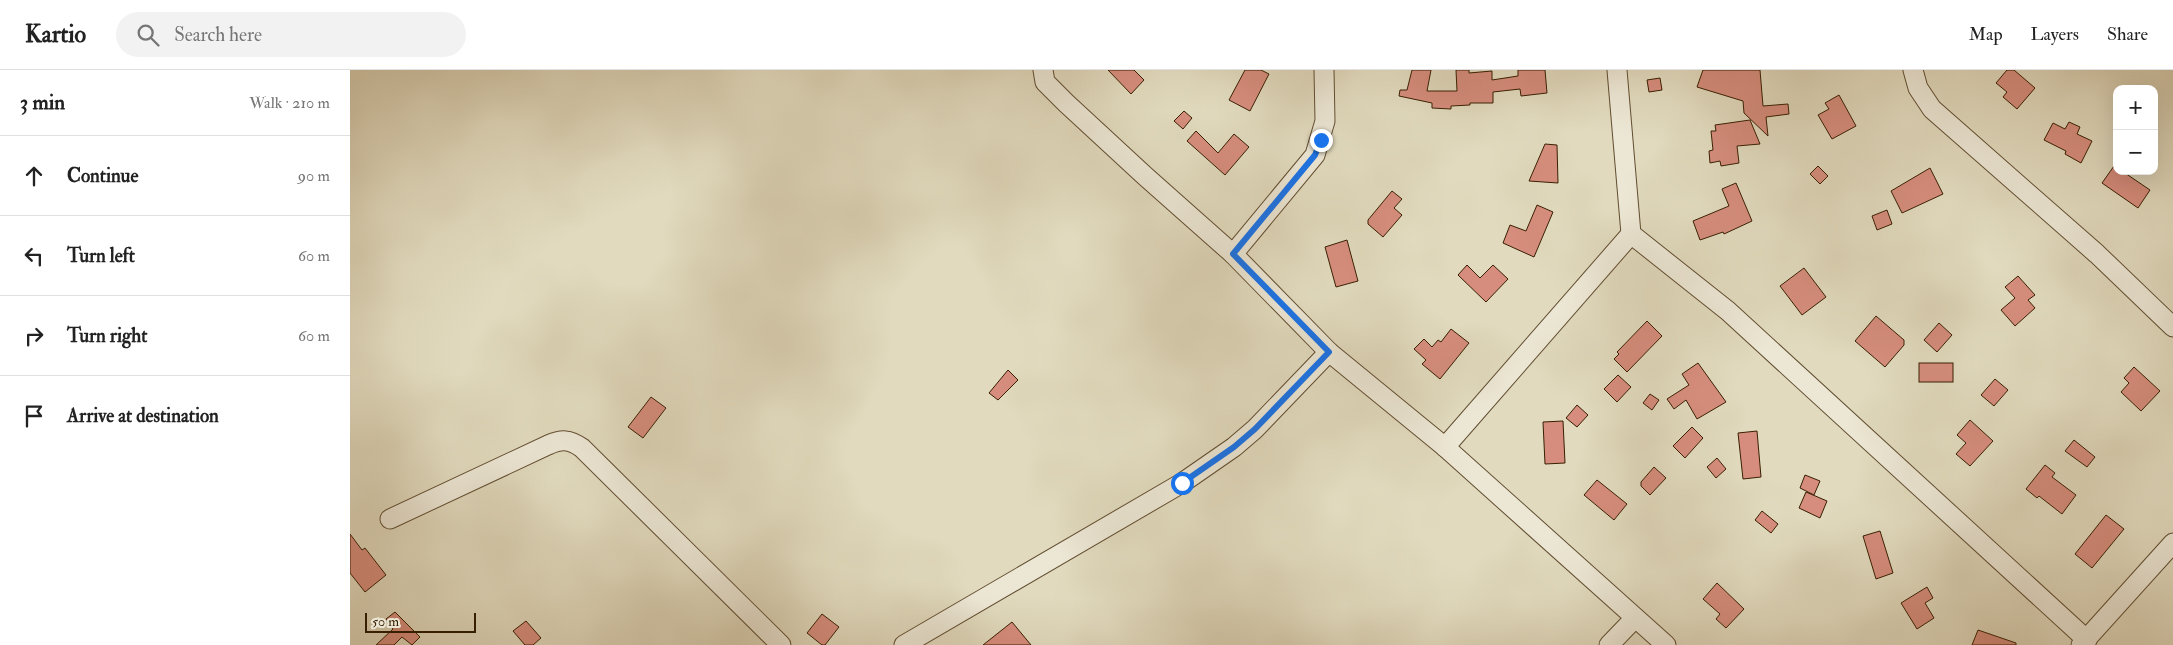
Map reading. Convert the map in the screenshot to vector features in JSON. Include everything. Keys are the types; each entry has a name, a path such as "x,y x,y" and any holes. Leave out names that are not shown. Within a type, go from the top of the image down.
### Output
{"street":[{"path":"1043,70 1045,82 1066,103 1233,254 1329,352 1445,447 1666,645"},
{"path":"1233,254 1315,155 1325,121 1324,70"},
{"path":"1445,447 1631,234 1617,70"},
{"path":"1913,70 1918,88 1932,109 2097,254 2173,327"},
{"path":"1631,234 1728,311 2084,642 2173,543"},
{"path":"904,645 1197,473 1234,447 1255,429 1329,352"},
{"path":"390,519 561,440 572,441 582,448 781,645"},
{"path":"1609,645 1636,618"}],"building":[{"path":"1108,70 1134,70 1144,80 1131,94"},
{"path":"1245,70 1261,70 1269,74 1250,111 1229,100"},
{"path":"1412,70 1431,70 1427,91 1457,91 1456,70 1469,70 1469,73 1492,71 1492,80 1518,76 1518,70 1545,70 1547,93 1521,96 1520,89 1493,92 1493,103 1470,103 1470,105 1451,106 1451,109 1432,108 1432,103 1399,96 1400,90 1407,90"},
{"path":"1703,70 1760,70 1763,106 1788,104 1789,114 1766,117 1768,136 1744,113 1743,101 1697,87"},
{"path":"2007,70 2014,70 2035,88 2017,109 2003,97 2007,92 1996,83"},
{"path":"1660,78 1662,90 1649,92 1647,80"},
{"path":"1839,95 1856,126 1832,139 1818,115 1829,109 1825,103"},
{"path":"1184,111 1192,118 1183,129 1174,121"},
{"path":"1750,120 1760,144 1737,146 1739,163 1721,166 1720,161 1710,163 1709,151 1713,150 1711,131 1716,131 1715,125"},
{"path":"2069,122 2080,127 2077,134 2092,141 2081,163 2065,154 2066,151 2044,140 2053,123 2065,129"},
{"path":"1196,131 1218,153 1234,134 1249,147 1225,175 1187,141"},
{"path":"1545,144 1557,145 1558,183 1529,181"},
{"path":"1818,166 1828,176 1820,184 1810,174"},
{"path":"2113,167 2113,175 2128,175 2150,190 2138,208 2102,183"},
{"path":"1930,168 1943,194 1902,213 1891,191"},
{"path":"1736,183 1752,221 1724,234 1723,232 1700,240 1693,221 1729,206 1722,189"},
{"path":"1392,191 1402,199 1394,208 1402,215 1383,237 1368,224 1368,220"},
{"path":"1537,205 1553,212 1534,257 1503,243 1510,225 1526,231"},
{"path":"1887,210 1892,224 1877,230 1872,216"},
{"path":"1347,240 1358,281 1336,287 1325,247"},
{"path":"1467,265 1480,278 1493,265 1508,279 1486,302 1458,275"},
{"path":"1804,268 1826,297 1802,315 1780,286"},
{"path":"2018,276 2035,295 2028,300 2035,308 2015,326 2001,310 2015,298 2005,287"},
{"path":"1876,316 1904,340 1904,345 1885,367 1855,341"},
{"path":"1647,321 1662,336 1627,372 1614,359 1619,354 1617,352"},
{"path":"1939,323 1952,335 1937,352 1924,340"},
{"path":"1451,329 1469,343 1440,379 1422,364 1426,360 1414,349 1424,339 1432,347 1438,340 1441,342"},
{"path":"1698,363 1726,402 1697,419 1686,400 1674,409 1667,399 1689,385 1682,374"},
{"path":"1919,363 1953,363 1953,382 1919,382"},
{"path":"2134,367 2160,391 2141,411 2121,392 2129,383 2124,378"},
{"path":"1008,370 1018,380 998,400 989,393"},
{"path":"1618,375 1631,387 1617,402 1604,389"},
{"path":"1995,379 2008,390 1994,406 1981,395"},
{"path":"1650,394 1659,400 1652,410 1643,403"},
{"path":"651,397 666,408 643,438 628,427"},
{"path":"1577,405 1588,415 1577,427 1566,418"},
{"path":"1970,420 1993,441 1970,466 1956,454 1966,443 1957,435"},
{"path":"1563,421 1565,463 1545,464 1543,422"},
{"path":"1692,427 1703,438 1685,458 1673,446"},
{"path":"1757,431 1761,477 1743,479 1738,433"},
{"path":"2074,440 2095,457 2087,467 2065,451"},
{"path":"1717,458 1726,469 1716,478 1707,467"},
{"path":"2045,465 2055,473 2052,477 2076,495 2062,514 2039,496 2037,498 2026,489"},
{"path":"1654,467 1666,478 1650,495 1641,486 1641,482"},
{"path":"1805,475 1820,481 1814,495 1800,488"},
{"path":"1597,480 1627,504 1614,520 1584,495"},
{"path":"1806,492 1827,501 1820,518 1799,508"},
{"path":"1762,511 1778,524 1771,533 1755,520"},
{"path":"2106,515 2124,529 2092,568 2075,554"},
{"path":"1880,531 1893,573 1876,579 1863,536"},
{"path":"350,534 362,550 365,548 386,575 365,592 350,573"},
{"path":"1717,583 1744,609 1726,628 1716,619 1720,614 1703,599"},
{"path":"1927,587 1933,598 1925,603 1934,618 1917,629 1901,603"},
{"path":"395,612 420,637 412,645 402,637 394,645 376,645 393,629 386,619"},
{"path":"822,614 839,627 825,645 822,645 807,633"},
{"path":"526,621 541,638 533,645 525,645 513,631"},
{"path":"1012,622 1031,645 983,645"},
{"path":"1978,630 2016,643 2016,645 1972,645"}],"route":[{"path":"1182,483 1234,447 1255,429 1329,352 1233,254 1315,155 1321,140"}]}
